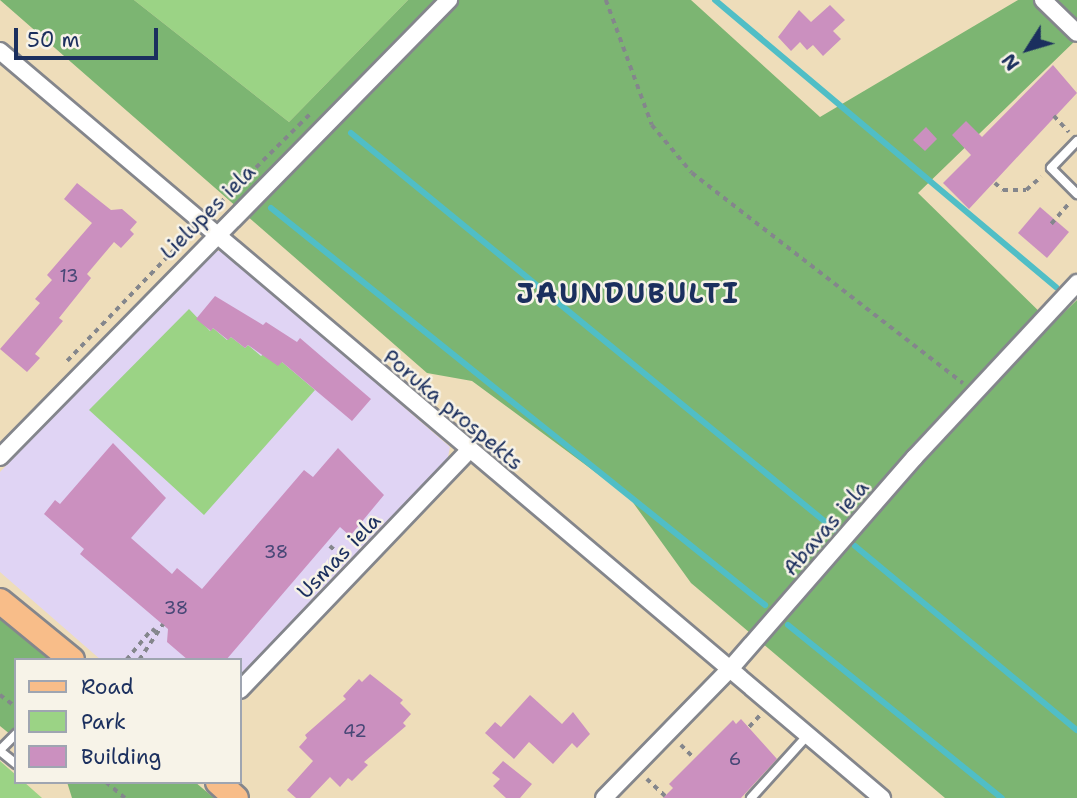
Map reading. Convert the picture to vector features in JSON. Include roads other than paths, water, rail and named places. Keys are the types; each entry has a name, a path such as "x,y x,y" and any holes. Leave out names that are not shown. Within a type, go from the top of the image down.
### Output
{"main road":[{"path":"0,601 70,658"},
{"path":"220,784 236,798"}],"street":[{"name":"Lielupes iela","path":"0,457 214,235 449,0"},
{"path":"1043,0 1077,33"},
{"name":"Poruka prospekts","path":"0,51 468,451 882,798"},
{"name":"Abavas iela","path":"604,798 730,669 975,393 1077,283"},
{"name":"Usmas iela","path":"242,688 468,451"}],"lane":[{"path":"1077,141 1051,168 1077,194"},
{"path":"751,798 808,735"},
{"path":"14,736 0,751 14,762"}],"waterway":[{"path":"715,0 1056,287"},
{"path":"351,133 834,529"},
{"path":"271,208 765,605"},
{"path":"855,546 1077,730"},
{"path":"788,625 1002,798"}],"district":[{"name":"JAUNDUBULTI","path":"628,293"}]}
